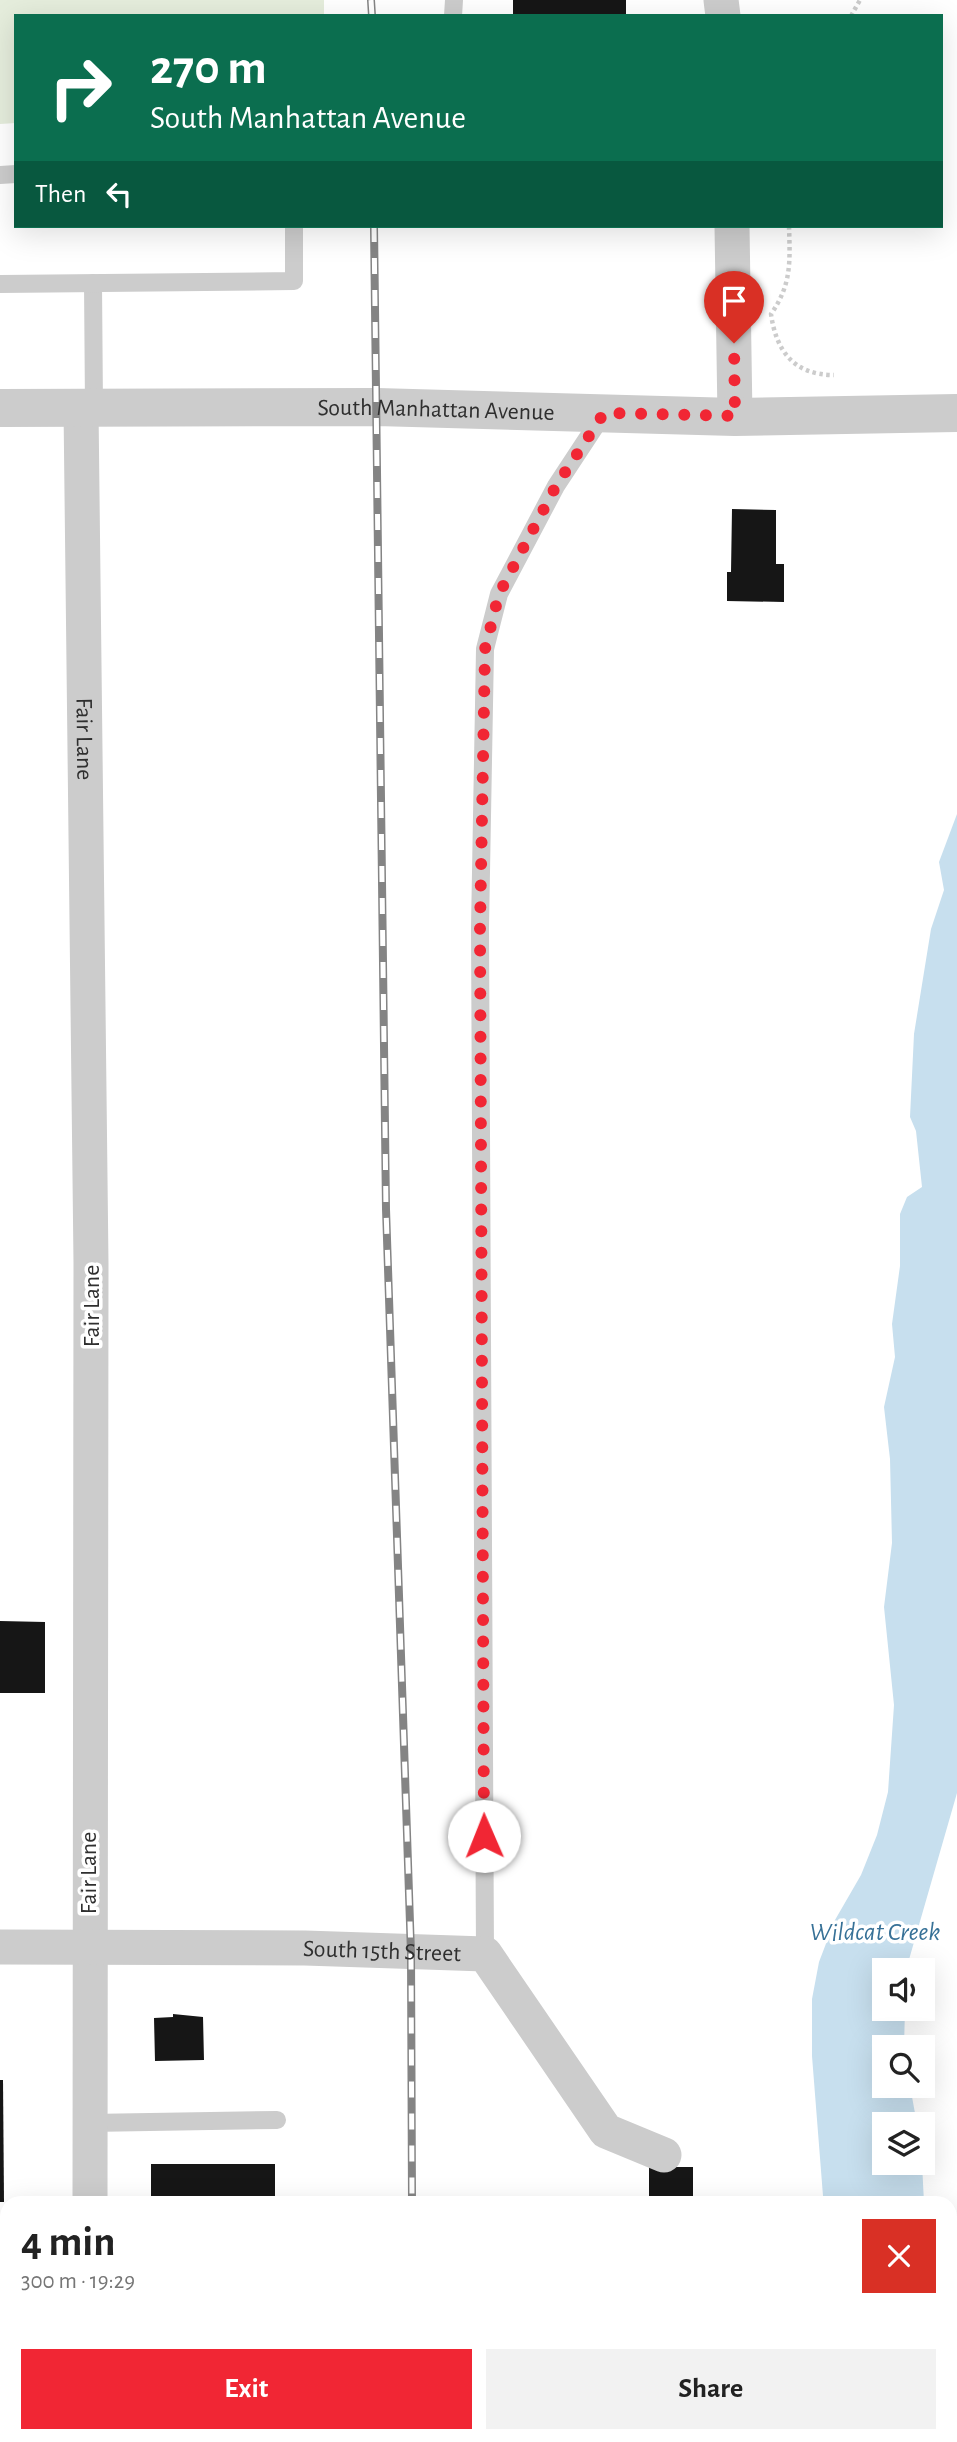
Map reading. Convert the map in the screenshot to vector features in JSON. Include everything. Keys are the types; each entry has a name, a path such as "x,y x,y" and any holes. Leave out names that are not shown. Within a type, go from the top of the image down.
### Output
{"street":[{"path":"732,228 735,416"},
{"name":"South Manhattan Avenue","path":"0,408 377,407 735,416 957,413"},
{"name":"Fair Lane","path":"88,408 92,1263 88,1947 90,2196"},
{"name":"South 15th Street","path":"0,1947 485,1954 606,2131 664,2155"}],"lane":[{"path":"0,284 294,281 294,228"},
{"path":"88,408 93,283"},
{"path":"485,1954 480,928 485,649 505,584 556,486 604,413"},
{"path":"89,2123 277,2120"}],"path":[{"path":"789,228 790,267 784,295 771,314 775,340 793,364 827,375 841,375"}],"green space":[{"path":"0,0 324,0 324,14 14,14 14,123 0,124"}],"water":[{"name":"Wildcat Creek","path":"957,814 957,1793 909,1958 872,1958 872,2021 905,2021 904,2035 872,2035 872,2098 912,2098 915,2112 872,2112 872,2175 923,2175 924,2196 823,2196 812,2056 812,1999 819,1962 835,1920 861,1875 877,1835 888,1792 894,1705 884,1607 892,1543 890,1459 884,1407 895,1357 892,1324 900,1266 900,1214 907,1197 922,1187 916,1131 910,1117 914,1034 931,929 944,890 939,862"}],"building":[{"path":"513,0 626,0 626,14 513,14"},
{"path":"732,509 776,510 776,564 784,564 784,602 727,601 727,572 731,572"},
{"path":"0,1621 45,1622 45,1693 0,1693"},
{"path":"173,2014 203,2017 204,2060 155,2061 154,2018 173,2017"},
{"path":"0,2080 3,2080 4,2196 0,2196"},
{"path":"151,2164 275,2164 275,2196 151,2196"},
{"path":"649,2167 693,2167 693,2196 649,2196"}],"railway":[{"path":"371,0 372,14"},
{"path":"374,228 386,1209 411,1953 412,2196"}],"route":[{"path":"484,1836 481,1633 480,928 485,649 499,594 556,486 604,413 735,416 734,343"}]}
